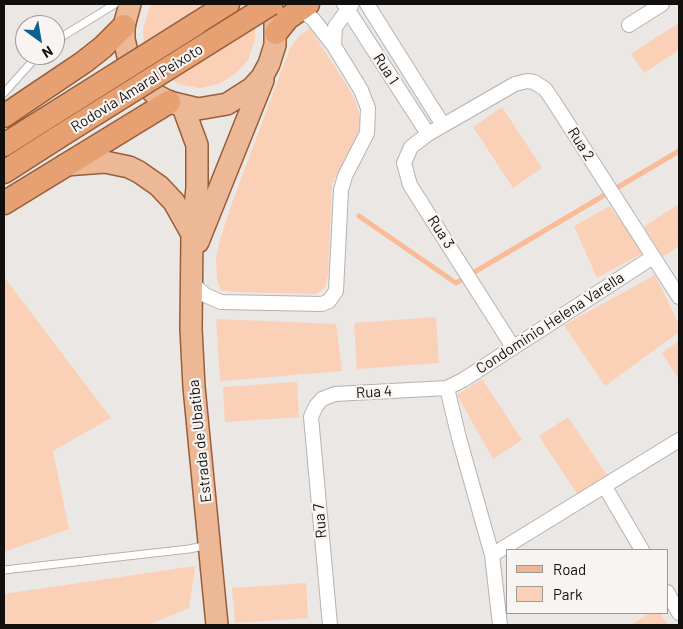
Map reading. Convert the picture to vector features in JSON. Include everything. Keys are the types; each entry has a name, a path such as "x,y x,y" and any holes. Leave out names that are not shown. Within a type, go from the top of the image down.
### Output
{"highway":[{"name":"Rodovia Amaral Peixoto","path":"4,146 228,4"},
{"name":"Rodovia Amaral Peixoto","path":"4,172 271,4"},
{"path":"276,33 288,18 304,7"},
{"path":"4,116 103,48 124,26"},
{"path":"4,203 65,165 176,105"}],"main road":[{"path":"130,4 124,26 126,52 137,76 156,95 176,105 212,108 227,104 252,88 269,64 276,33 271,4"},
{"name":"Estrada de Ubatiba","path":"192,256 269,64"},
{"name":"Estrada de Ubatiba","path":"176,105 197,146 197,188 192,234 191,282 194,387 218,625"},
{"path":"65,165 105,162 129,167 139,172 159,186 174,202 192,234"}],"street":[{"name":"Rua 1","path":"367,4 443,125"},
{"name":"Rua 1","path":"348,5 428,134"},
{"path":"334,46 335,27 348,5"},
{"path":"629,25 654,6"},
{"path":"191,282 205,295 221,302 313,305 322,304 334,296 337,285 341,190 345,176 367,133 368,115 364,96 334,46 304,7"},
{"name":"Rua 2","path":"443,125 515,84 526,81 534,82 545,89 679,297"},
{"name":"Rua 3","path":"443,125 411,147 404,163 406,173 513,347"},
{"name":"Condominio Helena Varella","path":"447,388 463,380 652,257"},
{"path":"447,388 492,555 500,625"},
{"name":"Rua 4","path":"311,417 322,399 335,394 447,388"},
{"name":"Rua 7","path":"311,417 330,625"},
{"path":"492,555 679,440"},
{"path":"604,487 641,549"},
{"path":"668,594 679,613"}],"lane":[{"path":"65,35 115,4"},
{"path":"4,93 29,65"},
{"path":"4,570 189,550 211,545"}],"green space":[{"path":"151,4 249,4 255,22 255,41 248,60 235,74 219,84 200,88 181,85 164,75 151,61 144,44 143,27"},
{"path":"679,23 679,50 644,73 631,54"},
{"path":"310,28 354,97 361,121 357,138 332,184 328,275 325,288 316,294 221,290 217,280 216,258 232,203 290,48 300,35"},
{"path":"502,107 542,168 513,188 473,127"},
{"path":"679,204 679,246 663,257 644,227"},
{"path":"610,206 643,253 597,278 574,226"},
{"path":"655,275 679,325 679,332 605,386 564,325"},
{"path":"4,277 111,418 53,451 69,529 4,552"},
{"path":"436,317 439,363 357,369 354,323"},
{"path":"216,319 336,324 342,371 220,381"},
{"path":"679,341 679,380 662,353"},
{"path":"482,379 522,440 493,459 457,395"},
{"path":"297,382 299,417 225,422 223,387"},
{"path":"568,417 608,477 579,497 539,436"},
{"path":"195,566 189,608 148,625 4,625 4,594"},
{"path":"306,583 308,618 235,623 232,588"},
{"path":"648,614 661,614 668,625 631,625"}],"waterway":[{"path":"359,216 456,283 679,151"}]}
